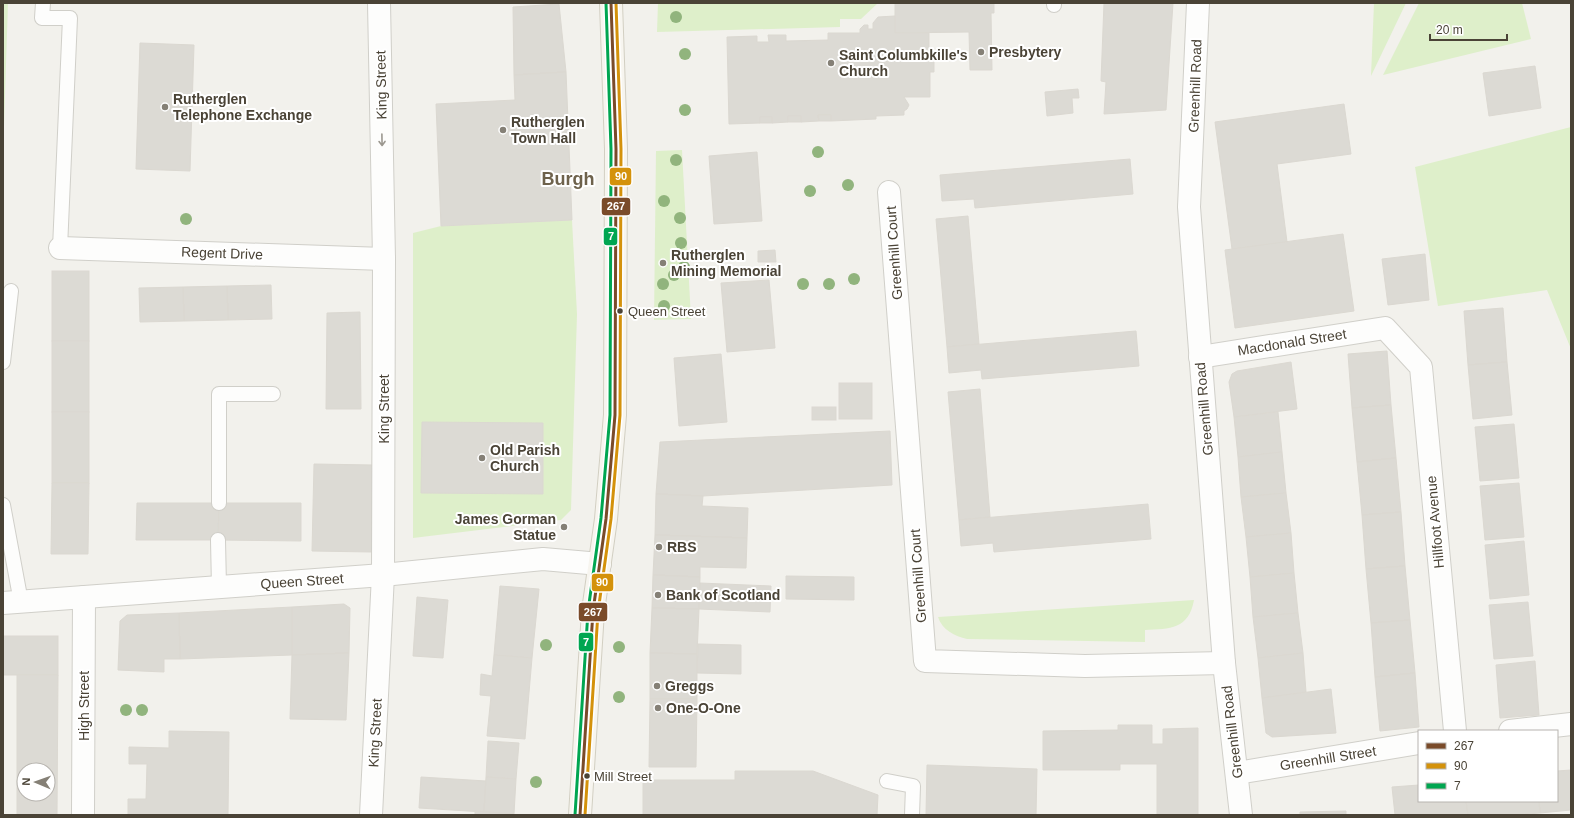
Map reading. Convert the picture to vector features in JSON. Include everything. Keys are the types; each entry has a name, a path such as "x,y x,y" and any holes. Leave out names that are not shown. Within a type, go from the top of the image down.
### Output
{"main road":[{"path":"580,815 593,611 606,519 615,414 616,149 611,3"}],"street":[{"name":"King Street","path":"371,815 384,575 384,259 379,3"},
{"name":"Greenhill Road","path":"1198,3 1189,207 1224,663 1241,815"},
{"name":"Greenhill Court","path":"889,192 925,661 1085,666 1224,663"},
{"name":"Regent Drive","path":"60,248 384,259"},
{"name":"Macdonald Street","path":"1200,357 1385,328"},
{"name":"Hillfoot Avenue","path":"1385,328 1421,367 1455,730"},
{"name":"Queen Street","path":"12,603 384,575 543,559 600,564"},
{"name":"High Street","path":"83,815 84,597"},
{"path":"1519,730 1571,724"},
{"name":"Greenhill Street","path":"1237,773 1418,743"}],"lane":[{"path":"43,3 42,18 70,18 60,248"},
{"path":"3,362 11,290"},
{"path":"219,503 219,394 273,394"},
{"path":"3,505 12,603"},
{"path":"218,540 219,587"},
{"path":"887,781 913,786 912,815"}],"green space":[{"path":"3,3 8,3 3,157"},
{"path":"658,3 878,3 861,19 840,19 840,27 657,32"},
{"path":"1374,3 1406,3 1371,76"},
{"path":"1419,3 1522,3 1531,39 1383,75"},
{"path":"1571,127 1571,349 1547,290 1438,306 1415,167"},
{"path":"682,150 691,319 654,320 656,151"},
{"path":"572,220 577,314 571,510 561,520 413,538 413,233 441,226"},
{"path":"1194,600 1188,617 1183,622 1170,628 1145,630 1145,642 967,639 946,629 938,617"}],"building":[{"name":"Presbytery","path":"895,3 994,3 994,13 991,13 992,70 970,70 969,32 895,33"},
{"path":"1104,3 1173,3 1166,110 1104,114 1106,82 1101,81"},
{"path":"559,4 566,72 514,75 513,7"},
{"name":"Saint Columbkille's Church","path":"895,16 895,33 929,33 929,53 934,53 934,72 930,72 930,97 904,97 909,105 904,111 904,115 876,116 876,119 831,121 831,115 818,115 819,121 801,122 801,116 788,116 788,122 772,123 772,117 760,117 760,123 729,124 727,37 757,36 757,42 769,42 768,35 786,35 786,41 828,40 828,33 860,33 860,29 864,25 868,25 868,29 873,29 873,23 878,17"},
{"name":"Rutherglen Telephone Exchange","path":"140,43 194,45 190,171 136,169"},
{"path":"1535,66 1541,108 1489,116 1483,73"},
{"name":"Rutherglen Town Hall","path":"566,72 572,220 441,226 436,104 515,100 514,75"},
{"path":"1078,89 1079,98 1072,98 1073,113 1047,116 1045,92"},
{"path":"1344,104 1351,154 1277,164 1287,242 1232,249 1215,122"},
{"path":"818,115 831,115 831,121 819,121"},
{"path":"788,116 801,116 801,122 788,122"},
{"path":"760,117 772,117 772,123 760,123"},
{"path":"757,152 762,221 714,224 709,156"},
{"path":"1130,159 1133,194 975,208 974,199 942,201 940,175"},
{"path":"968,216 979,344 947,347 936,219"},
{"path":"1343,234 1354,311 1235,328 1225,250"},
{"path":"775,250 776,262 758,262 758,251"},
{"path":"1425,254 1429,300 1388,305 1382,259"},
{"path":"52,271 89,271 89,341 52,341"},
{"path":"769,280 775,348 727,352 721,283"},
{"path":"271,285 272,319 228,320 227,286"},
{"path":"227,286 228,320 184,321 183,287"},
{"path":"183,287 184,321 140,322 139,288"},
{"path":"1503,308 1507,362 1468,365 1464,311"},
{"path":"360,312 361,409 326,409 327,313"},
{"path":"1136,331 1139,366 982,379 981,370 949,373 947,347"},
{"path":"52,341 89,341 89,412 52,412"},
{"path":"1387,351 1391,405 1352,408 1348,354"},
{"path":"721,354 727,422 679,426 674,358"},
{"path":"1291,362 1297,409 1234,417 1229,382 1232,374 1237,371"},
{"path":"1507,362 1512,415 1473,419 1468,365"},
{"path":"839,383 872,383 872,419 839,419"},
{"path":"980,389 990,517 959,520 948,392"},
{"path":"1391,405 1396,458 1357,462 1352,408"},
{"path":"812,407 836,407 836,420 812,420"},
{"path":"52,412 89,412 89,483 52,483"},
{"path":"1278,412 1282,452 1238,457 1234,417"},
{"name":"Old Parish Church","path":"422,422 543,423 543,494 421,493"},
{"path":"1514,424 1519,478 1480,481 1475,427"},
{"path":"890,431 892,485 703,496 656,494 660,442"},
{"path":"1282,452 1286,493 1241,497 1238,457"},
{"path":"1396,458 1401,512 1362,515 1357,462"},
{"path":"314,464 373,465 372,552 312,551"},
{"path":"52,483 89,483 88,554 51,554"},
{"path":"1519,483 1524,537 1485,540 1480,486"},
{"path":"1286,493 1291,533 1246,537 1241,497"},
{"path":"656,494 703,496 702,506 748,508 747,538 655,535"},
{"path":"137,503 219,503 218,540 136,540"},
{"path":"219,503 301,503 301,541 218,540"},
{"path":"1148,504 1151,539 994,552 993,543 961,546 959,520"},
{"path":"1401,512 1405,566 1366,569 1362,515"},
{"path":"1291,533 1294,573 1250,577 1246,537"},
{"path":"655,535 747,538 746,568 700,567 700,577 653,575"},
{"path":"1524,541 1529,595 1490,599 1485,545"},
{"path":"1405,566 1410,620 1371,623 1366,569"},
{"path":"1294,573 1298,613 1253,617 1250,577"},
{"path":"653,575 700,577 699,609 652,608"},
{"path":"786,576 854,577 854,600 786,599"},
{"path":"700,583 771,586 770,612 699,609"},
{"path":"500,586 539,589 532,658 494,655"},
{"path":"417,597 448,600 443,658 413,656"},
{"path":"1528,602 1533,656 1494,659 1489,605"},
{"path":"344,604 350,608 349,653 292,655 292,607"},
{"path":"292,607 292,655 180,659 179,613"},
{"path":"652,608 699,609 697,654 650,653"},
{"path":"179,613 180,659 164,659 164,672 118,670 120,621 127,615"},
{"path":"1298,613 1303,653 1258,658 1253,617"},
{"path":"1410,620 1415,673 1375,677 1371,623"},
{"path":"3,636 58,636 58,675 3,675"},
{"path":"698,644 741,645 741,674 697,673"},
{"path":"349,653 346,720 290,719 292,655"},
{"path":"650,653 697,654 697,699 650,699"},
{"path":"1303,653 1306,692 1262,698 1258,658"},
{"path":"494,655 532,658 525,739 487,736 491,696 480,695 481,674 492,676"},
{"path":"1535,661 1539,715 1500,718 1496,665"},
{"path":"1415,673 1419,727 1380,731 1375,677"},
{"path":"17,675 58,675 57,815 17,815 17,802 56,802 56,762 17,762"},
{"path":"1331,689 1336,733 1272,737 1266,733 1262,698"},
{"path":"650,699 697,699 696,767 649,767"},
{"path":"1118,725 1152,725 1152,744 1163,744 1163,729 1198,728 1198,815 1157,815 1157,764 1120,764 1120,770 1043,770 1043,731 1118,730"},
{"path":"169,731 229,732 228,815 128,815 128,799 146,799 147,764 129,764 129,747 169,748"},
{"path":"488,741 519,743 516,779 486,777"},
{"path":"927,765 1037,769 1036,815 926,815"},
{"path":"1571,770 1571,810 1540,813 1539,802 1558,802 1558,771"},
{"path":"735,771 813,771 878,795 877,815 643,815 643,780 735,780"},
{"path":"421,777 486,781 484,812 419,808"},
{"path":"486,777 516,779 514,814 484,812"},
{"path":"1418,785 1418,802 1466,802 1468,815 1395,815 1392,787"},
{"path":"1466,802 1539,802 1540,813 1516,815 1468,815"},
{"path":"475,811 514,814 514,815 475,815"},
{"path":"1346,811 1346,815 1300,815 1300,812"}],"transit line":[{"name":"7","path":"575,815 588,611 601,518 610,415 611,149 606,3"},
{"name":"267","path":"580,815 593,611 606,519 615,415 616,149 611,3"},
{"name":"90","path":"585,815 598,612 611,519 620,415 621,149 616,3"}],"place":[{"name":"Presbytery","path":"981,52"},
{"name":"Saint Columbkille's Church","path":"831,63"},
{"name":"Rutherglen Telephone Exchange","path":"165,107"},
{"name":"Rutherglen Town Hall","path":"503,130"},
{"name":"Rutherglen Mining Memorial","path":"663,263"},
{"name":"Queen Street","path":"620,311"},
{"name":"Old Parish Church","path":"482,458"},
{"name":"James Gorman Statue","path":"564,527"},
{"name":"RBS","path":"659,547"},
{"name":"Bank of Scotland","path":"658,595"},
{"name":"Greggs","path":"657,686"},
{"name":"One-O-One","path":"658,708"},
{"name":"Mill Street","path":"587,776"}],"district":[{"name":"Burgh","path":"568,179"}]}
